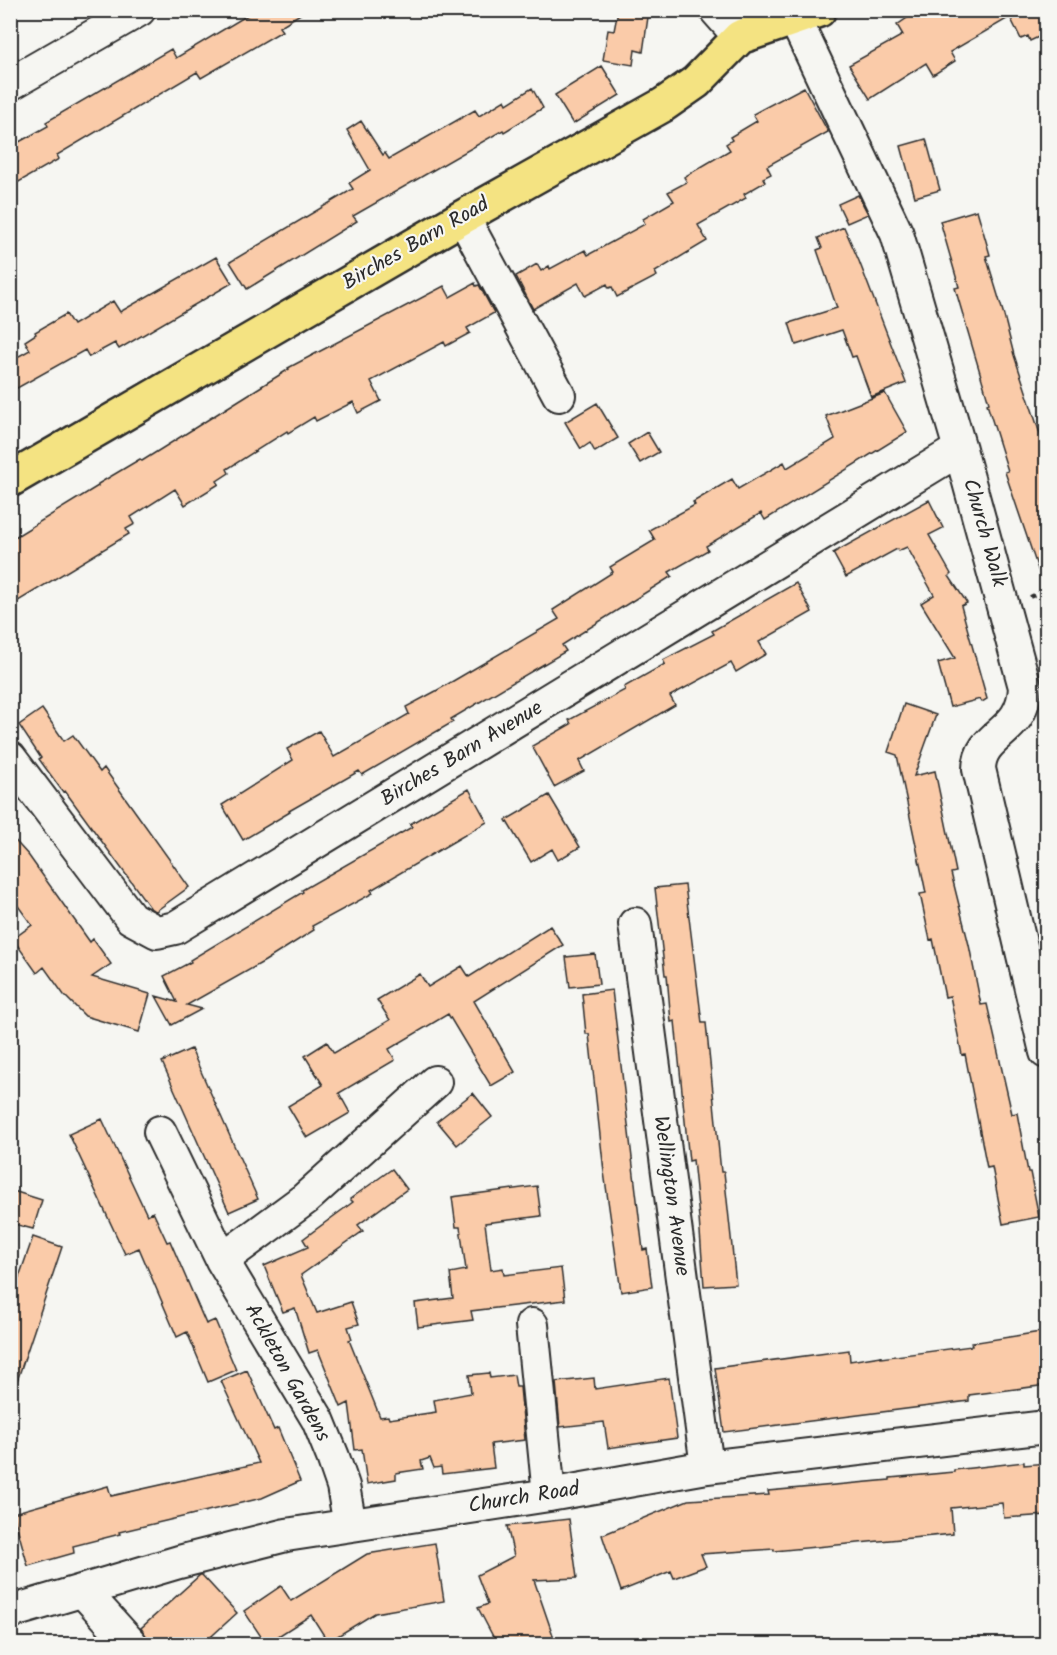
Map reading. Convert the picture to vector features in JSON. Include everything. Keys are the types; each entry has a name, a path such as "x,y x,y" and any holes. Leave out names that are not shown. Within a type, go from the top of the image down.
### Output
{"main road":[{"name":"Birches Barn Road","path":"10,480 463,217 663,105 696,82 740,37 807,15"}],"street":[{"path":"10,84 139,10"},
{"path":"716,10 740,37"},
{"name":"Church Walk","path":"807,15 897,234 960,449 1025,687 1024,699 1016,720 989,742 979,760 979,769 1047,1052"},
{"path":"463,217 559,395"},
{"name":"Birches Barn Avenue","path":"10,758 131,918 157,932 175,928 960,449"},
{"name":"Wellington Avenue","path":"635,924 707,1467"},
{"path":"222,1260 305,1199 435,1082"},
{"name":"Ackleton Gardens","path":"160,1132 222,1260 318,1420 343,1486 350,1524"},
{"path":"532,1325 549,1495"},
{"name":"Church Road","path":"10,1612 190,1559 286,1536 350,1524 549,1495 707,1467 1047,1427"},
{"path":"83,1591 131,1644"}],"building":[{"path":"256,10 307,10 279,27 282,31 201,78 197,72 57,155 59,159 10,187 10,147 48,126 46,122 171,49 176,58"},
{"path":"618,10 649,10 643,52 635,50 633,65 603,60 608,30 614,31"},
{"path":"919,10 1040,10 1047,23 1047,33 1030,41 1028,36 1021,39 1010,17 950,52 955,61 933,75 926,63 870,99 849,65 903,35 897,25"},
{"path":"602,66 620,95 573,124 555,95"},
{"path":"804,87 828,132 767,166 771,174 763,178 765,182 744,194 746,198 698,225 707,241 655,272 657,276 617,297 612,287 609,288 607,284 585,296 578,283 533,309 516,276 537,264 541,271 549,266 550,269 585,250 588,255 645,224 643,219 674,201 668,192 687,182 684,177 730,150 726,144 732,140 730,137 757,121 753,114"},
{"path":"532,88 543,108 353,216 357,221 247,289 230,262 353,189 349,183 370,170 347,130 361,121 383,155 385,153 389,159 475,110 479,116 505,100 507,104"},
{"path":"926,139 940,190 915,197 901,146"},
{"path":"858,195 868,214 847,223 838,204"},
{"path":"977,210 990,255 986,256 1014,355 1047,455 1047,584 1043,584 1005,472 1008,471 955,288 959,287 940,221"},
{"path":"844,227 906,383 871,397 856,356 852,357 842,330 796,345 789,323 837,308 817,250 822,248 818,238"},
{"path":"216,257 232,283 119,349 115,343 89,357 85,350 10,392 10,361 30,350 25,341 36,334 35,332 66,314 73,325 113,301 120,312"},
{"path":"475,283 476,286 479,285 494,313 467,328 470,333 446,346 444,342 371,381 381,401 358,413 353,402 316,421 314,417 288,433 287,431 227,469 229,473 217,481 219,484 185,505 175,489 131,517 135,524 126,529 129,534 10,606 10,540 98,484 140,459 142,461 288,368 444,286 450,297"},
{"path":"885,393 907,432 765,520 761,513 706,546 708,550 669,572 672,576 562,645 566,651 451,719 453,722 362,775 359,771 243,840 222,805 293,760 287,749 319,731 334,757 409,714 406,707 559,619 553,610 613,572 610,567 655,540 649,530 695,505 693,502 732,479 738,489 784,462 787,468 835,439 826,416"},
{"path":"597,403 618,438 595,452 590,443 581,449 565,422"},
{"path":"647,432 659,452 640,463 628,444"},
{"path":"929,500 943,528 929,535 951,574 949,576 967,603 961,606 987,699 982,702 980,699 950,707 938,663 955,658 921,603 934,595 907,547 898,551 897,549 846,577 833,553"},
{"path":"796,583 812,612 759,642 766,654 736,672 731,663 670,696 675,705 579,761 584,771 554,787 532,746 571,724 569,720 625,690 624,687 665,664 663,660 714,634 712,631"},
{"path":"904,704 936,715 914,776 935,771 956,872 951,873 981,1005 987,1004 1012,1114 1017,1113 1039,1217 1003,1224 992,1167 987,1168 965,1054 962,1055 950,996 945,997 933,939 930,940 920,894 926,893 897,755 888,752"},
{"path":"42,709 64,741 73,735 100,772 104,768 189,887 156,911 151,909 65,791 63,792 39,759 41,758 19,725"},
{"path":"469,789 487,822 371,890 373,893 312,926 314,930 265,961 187,1005 202,1009 172,1025 156,996 177,1002 164,976 191,962 190,960 303,892 302,890 412,827 410,824"},
{"path":"549,795 580,847 558,860 552,849 531,862 506,820"},
{"path":"10,835 29,856 90,942 93,939 111,964 92,977 150,994 139,1032 85,1016 64,995 44,967 37,973 13,939 32,925 10,895"},
{"path":"685,885 702,1023 706,1023 721,1172 724,1172 736,1284 704,1286 693,1160 689,1161 675,1021 671,1022 655,888"},
{"path":"550,926 563,945 474,1001 515,1072 491,1086 448,1014 389,1049 395,1060 339,1093 350,1113 307,1138 288,1106 323,1085 305,1056 327,1042 334,1053 390,1020 377,1000 420,974 428,987 462,966 469,977"},
{"path":"595,954 599,984 570,987 566,957"},
{"path":"612,990 643,1250 647,1249 652,1287 621,1292 582,994"},
{"path":"191,1049 258,1199 229,1212 162,1062"},
{"path":"473,1093 492,1117 457,1145 437,1121"},
{"path":"102,1119 147,1215 153,1212 167,1242 170,1241 206,1324 215,1320 236,1370 208,1382 187,1332 177,1337 139,1248 125,1254 69,1134"},
{"path":"392,1169 407,1189 358,1225 363,1231 301,1275 317,1313 351,1302 359,1324 348,1327 352,1339 349,1340 380,1417 388,1416 389,1419 436,1412 434,1400 471,1393 469,1375 489,1373 490,1378 514,1375 516,1387 520,1387 525,1440 491,1444 494,1468 442,1474 441,1467 434,1468 430,1458 421,1461 423,1469 396,1473 396,1479 367,1484 362,1449 355,1450 349,1403 341,1407 318,1350 309,1353 295,1308 283,1312 264,1266 308,1247 303,1239 353,1202 350,1199"},
{"path":"537,1186 541,1216 485,1223 491,1270 503,1268 504,1275 561,1268 565,1300 471,1311 473,1320 418,1327 415,1303 453,1298 450,1273 466,1270 460,1227 456,1227 452,1197"},
{"path":"10,1190 42,1200 33,1229 10,1223"},
{"path":"33,1237 62,1247 14,1390 10,1389 10,1303"},
{"path":"1047,1331 1047,1385 969,1395 969,1401 724,1432 715,1368 849,1350 850,1361 881,1356 881,1358 972,1346 971,1343"},
{"path":"247,1370 274,1430 278,1428 300,1481 262,1498 119,1532 120,1534 73,1546 74,1553 28,1566 13,1513 108,1486 111,1496 259,1463 221,1381"},
{"path":"594,1378 595,1389 669,1378 677,1438 608,1448 604,1422 560,1427 556,1382"},
{"path":"1024,1462 1024,1465 1047,1463 1047,1515 1004,1518 1002,1503 951,1508 953,1534 774,1551 774,1549 701,1554 706,1566 674,1578 671,1571 621,1591 602,1535 688,1500 769,1495 768,1491 890,1480 890,1478"},
{"path":"569,1519 577,1578 534,1580 556,1644 497,1644 478,1608 488,1604 477,1575 514,1556 507,1526"},
{"path":"435,1543 444,1601 375,1613 328,1642 311,1615 266,1644 244,1611 281,1586 291,1601 367,1554"},
{"path":"200,1575 237,1613 203,1644 149,1644 141,1628"}]}
